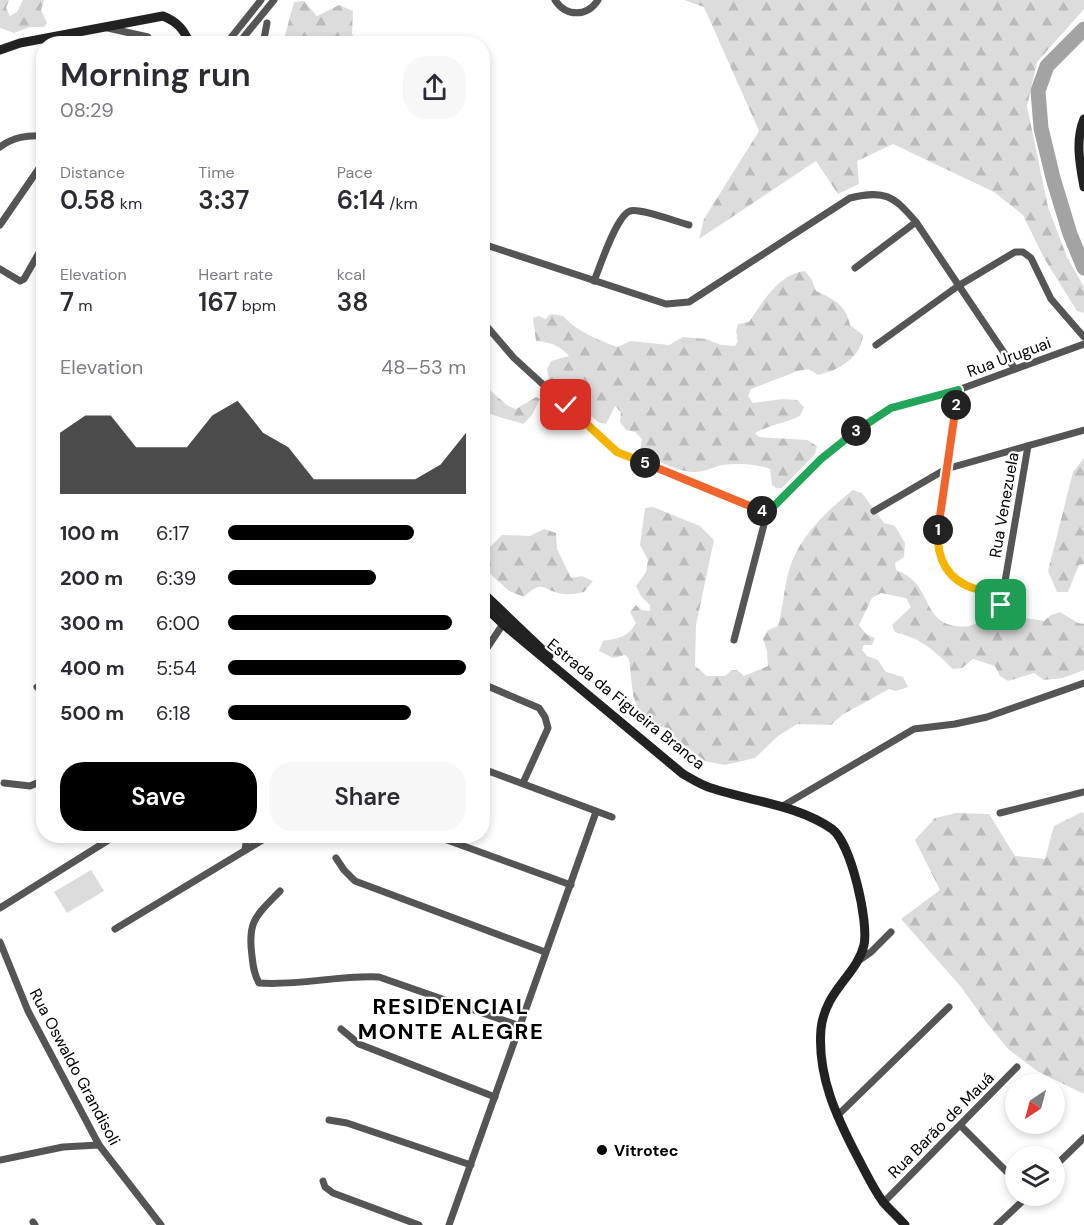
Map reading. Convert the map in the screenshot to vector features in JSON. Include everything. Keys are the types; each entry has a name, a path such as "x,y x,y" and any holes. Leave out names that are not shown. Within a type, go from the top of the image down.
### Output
{"main road":[{"path":"56,36 164,16 178,24 187,36"},
{"path":"1,49 36,40"},
{"path":"1084,119 1081,126 1079,155 1084,187"},
{"path":"490,602 505,620"},
{"name":"Estrada da Figueira Branca","path":"490,610 505,620 568,678 683,774 709,788 781,807 817,821 833,830 843,842 850,857 865,927 864,945 856,962 824,1010 821,1031 824,1080 837,1116 873,1186 905,1225"}],"street":[{"path":"232,36 261,0"},
{"path":"555,0 562,9 576,13 590,9 598,0"},
{"path":"245,36 272,3"},
{"path":"265,36 267,23"},
{"path":"103,27 140,36"},
{"path":"0,147 12,139 36,136"},
{"path":"0,225 36,173"},
{"path":"490,246 666,304 689,302 850,198 884,194 902,206 916,222 1015,369"},
{"path":"594,281 620,219 629,212 638,211 689,225"},
{"path":"855,268 916,222"},
{"path":"876,345 958,286 1015,252 1023,252 1031,258 1051,300 1084,337"},
{"path":"0,268 20,281 24,279 36,258"},
{"path":"490,330 514,358 617,452 767,513 734,640"},
{"name":"Rua Uruguai","path":"767,513 821,459 852,434 891,408 958,390 1084,344"},
{"path":"958,390 938,544 948,572 963,585 991,592 1003,585"},
{"path":"874,512 946,469 1084,430"},
{"name":"Rua Venezuela","path":"1001,605 1028,446"},
{"path":"490,643 505,620"},
{"path":"781,807 914,729 987,717 1084,683"},
{"path":"490,687 539,708 545,717 548,728 523,783"},
{"path":"490,771 612,817"},
{"path":"4,783 30,786 36,783"},
{"path":"1000,813 1084,792"},
{"path":"449,1225 596,812"},
{"path":"0,908 104,843"},
{"path":"245,850 246,843"},
{"path":"115,929 257,843"},
{"path":"455,843 571,885"},
{"path":"336,858 355,881 545,952"},
{"path":"280,891 254,920 249,936 254,975 259,983 379,977 520,1026"},
{"path":"856,962 891,932"},
{"name":"Rua Oswaldo Grandisoli","path":"0,942 28,1011 99,1145 161,1225"},
{"path":"837,1116 949,1007"},
{"path":"341,1029 359,1044 495,1097"},
{"name":"Rua Barão de Mauá","path":"884,1202 1017,1067"},
{"path":"329,1120 347,1123 471,1165"},
{"path":"961,1126 1005,1170"},
{"path":"1065,1156 1084,1138"},
{"path":"0,1160 63,1148 99,1145"},
{"path":"323,1180 325,1187 333,1193 419,1225"},
{"path":"997,1225 1017,1206"}],"green space":[{"path":"0,0 9,0 6,8 10,16 17,12 23,0 44,0 41,10 47,23 44,27 30,27 14,33 0,28"},
{"path":"684,0 1084,0 1084,9 1037,62 1027,106 1048,207 1067,257 1084,287 1084,313 1077,311 1044,258 1023,215 994,192 893,144 857,161 859,184 838,194 816,161 699,239 704,219 759,131 704,7"},
{"path":"304,1 317,16 339,5 353,11 354,36 285,36 294,2"},
{"path":"805,271 816,291 838,304 846,312 850,325 863,335 858,350 848,362 834,370 818,375 808,369 798,371 751,389 748,396 753,403 783,399 797,400 804,407 800,416 755,433 759,437 807,440 817,446 815,454 782,488 772,485 770,469 759,466 729,464 690,472 667,465 640,451 642,439 635,432 626,430 620,422 621,412 615,406 606,424 598,422 566,394 550,384 547,369 551,361 569,356 554,345 536,341 533,318 539,316 545,319 551,314 563,316 581,331 617,347 631,341 669,345 683,337 706,339 721,345 735,346 738,341 736,331 738,324 749,322 779,283 795,273"},
{"path":"490,390 508,406 516,409 536,397 540,399 532,415 523,424 490,413"},
{"path":"1084,458 1084,564 1079,565 1068,592 1057,592 1048,571 1073,472"},
{"path":"853,490 862,493 884,523 895,526 905,543 904,557 895,563 896,570 915,582 937,618 947,624 966,626 990,617 1044,621 1060,612 1084,624 1084,670 1063,678 1044,680 1034,673 1008,681 1000,676 995,666 973,659 962,668 953,669 927,646 895,632 892,625 911,607 906,598 881,593 872,598 859,625 866,634 875,638 872,645 864,645 862,650 867,656 878,660 886,672 903,677 908,687 896,691 889,689 842,715 831,725 797,724 778,736 755,758 725,765 705,761 675,738 667,728 655,725 639,712 633,695 629,659 625,655 613,658 599,651 603,641 622,636 633,628 636,623 630,612 636,605 642,610 650,611 650,605 641,596 636,586 646,572 648,560 640,545 645,508 653,507 700,526 714,540 696,625 695,666 707,676 725,676 732,670 737,670 744,676 768,666 763,639 768,630 778,626 789,570 799,547 824,516"},
{"path":"544,529 556,533 557,549 571,578 582,576 593,581 584,592 564,594 540,587 524,597 509,591 490,574 490,547 502,535 530,536"},
{"path":"1082,812 1084,814 1084,1094 1065,1085 1065,1074 1043,1074 1008,1049 962,988 901,919 940,890 915,840 935,818 956,813 989,814 1015,856 1045,859 1054,826"},
{"path":"91,870 104,891 67,913 54,892"}],"waterway":[{"path":"1084,29 1047,66 1038,91 1041,128 1053,178 1070,234 1084,268"}],"place":[{"name":"Vitrotec","path":"602,1150"}],"district":[{"name":"RESIDENCIAL MONTE ALEGRE","path":"451,1018"}],"route":[{"path":"566,405 617,452 767,513 821,459 852,434 891,408 958,390 938,532 939,552 948,572 963,585 991,592 1003,585 1001,605"}]}
